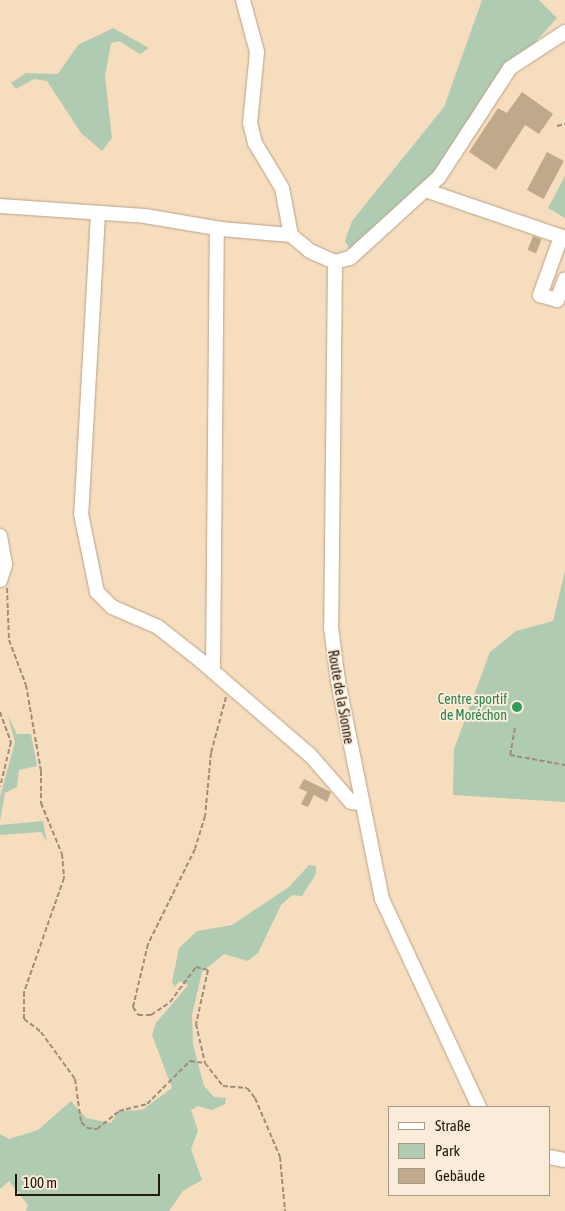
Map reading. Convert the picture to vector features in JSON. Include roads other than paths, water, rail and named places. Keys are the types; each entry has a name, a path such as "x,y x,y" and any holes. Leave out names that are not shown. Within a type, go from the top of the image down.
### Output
{"street":[{"path":"243,0 257,52 251,127 257,148 282,188 291,234"},
{"path":"0,206 158,218 217,229 291,234 315,255 335,262 350,258 425,190 446,168 507,71 532,50 565,32"},
{"path":"425,190 563,237 540,295 557,300 565,279"},
{"path":"98,214 81,514 94,583 105,603 158,627 213,670 310,755 351,802 360,803"},
{"path":"213,670 217,229"},
{"name":"Route de la Sionne","path":"335,262 331,627 360,803 382,899 479,1106"},
{"path":"0,536 2,575"},
{"path":"550,1158 565,1160"}],"place":[{"name":"Centre sportif de Moréchon","path":"517,707"}]}
